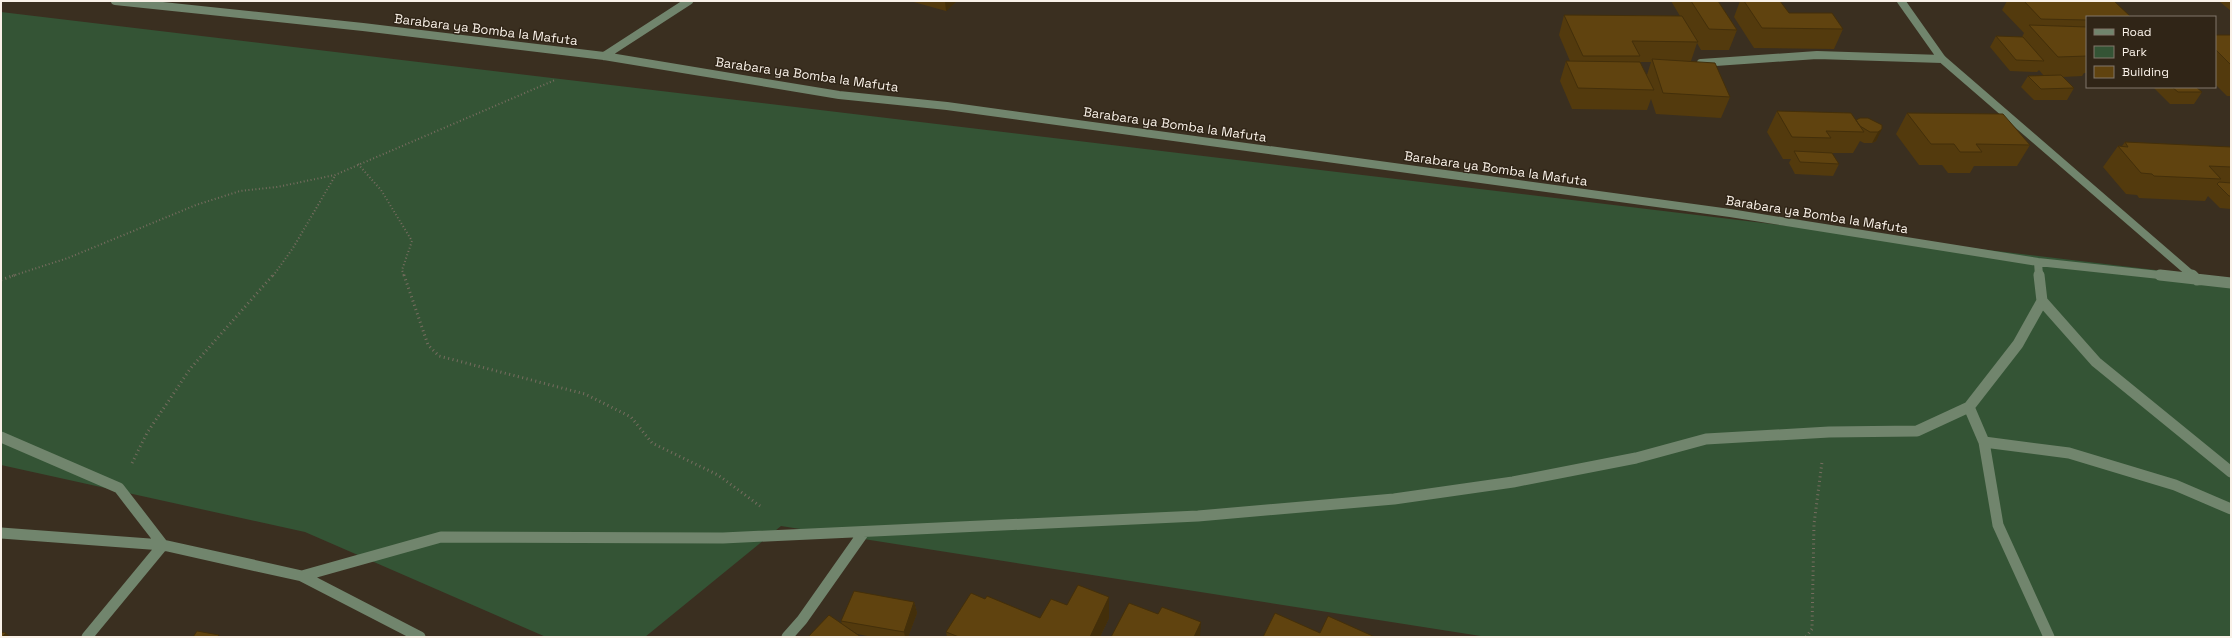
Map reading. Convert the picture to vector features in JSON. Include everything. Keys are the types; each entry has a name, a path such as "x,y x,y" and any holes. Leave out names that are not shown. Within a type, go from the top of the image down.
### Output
{"street":[{"name":"Barabara ya Bomba la Mafuta","path":"115,1 363,27 604,56 839,95 955,107 1722,212 2038,262 2231,283"},
{"path":"604,56 689,1"},
{"path":"1901,1 1942,60 2197,280"},
{"path":"1701,63 1817,55 1942,60"},
{"path":"302,576 441,538 723,538 1198,516 1394,499 1513,482 1636,458 1706,439 1829,432 1917,431 1969,407 2018,344 2042,301 2038,262"},
{"path":"2042,301 2096,362 2231,472"},
{"path":"1969,407 1984,442 1998,525 2049,637"},
{"path":"1,437 119,488 163,545"},
{"path":"1984,442 2069,452 2175,485 2231,509"},
{"path":"787,637 802,620 864,532"},
{"path":"1,533 163,545 302,576 420,637"},
{"path":"87,637 163,545"}],"path":[{"path":"1,280 68,258 196,205 240,191 277,187 335,175 358,164 463,122 556,80"},
{"path":"358,164 368,172 412,241 402,270 428,345 439,356 585,394 631,417 652,443 718,475 760,506 788,535"},
{"path":"119,488 147,433 190,369 265,287 293,248 335,175"},
{"path":"1806,637 1812,629 1812,549 1816,490 1829,432"}],"green space":[{"path":"1,12 2231,279 2231,637 1487,637 781,526 645,637 546,637 305,532 1,465"}],"building":[{"path":"1691,1 1718,1 1737,30 1709,29"},
{"path":"1744,1 1780,1 1789,13 1832,13 1843,29 1762,28"},
{"path":"2024,1 2114,1 2130,16 2086,16 2086,20 2041,19"},
{"path":"1564,15 1682,16 1698,42 1632,41 1640,56 1583,56"},
{"path":"2029,25 2086,27 2086,56 2058,57"},
{"path":"2216,35 2231,35 2231,65 2216,50"},
{"path":"1996,36 2023,37 2044,61 2016,60"},
{"path":"1652,59 1715,63 1730,97 1663,93"},
{"path":"1566,61 1640,62 1654,90 1578,88"},
{"path":"2061,75 2074,88 2041,89 2028,76"},
{"path":"2173,88 2197,88 2202,92 2178,92"},
{"path":"1777,111 1851,113 1864,132 1826,131 1831,138 1792,137"},
{"path":"1907,113 2003,114 2030,145 1976,144 1982,152 1960,152 1954,144 1931,144"},
{"path":"1860,118 1868,118 1882,125 1882,129 1878,132 1870,132 1860,126 1856,120"},
{"path":"2125,142 2231,147 2231,167 2209,166 2221,179 2154,176 2152,174 2141,173 2118,146 2128,147"},
{"path":"1794,151 1832,153 1839,164 1800,162"},
{"path":"2219,182 2231,183 2231,196 2229,196 2217,184"},
{"path":"1078,585 1109,597 1090,637 959,637 946,632 971,593 985,599 987,596 1040,618 1051,599 1067,605"},
{"path":"854,591 914,602 904,632 841,621"},
{"path":"1129,603 1158,614 1162,607 1201,622 1194,637 1111,637"},
{"path":"1275,613 1320,633 1328,616 1375,637 1263,637"},
{"path":"829,615 861,637 808,637"},
{"path":"197,631 219,635 217,637 193,637"},
{"path":"1,632 6,633 2,637 1,637"}]}
